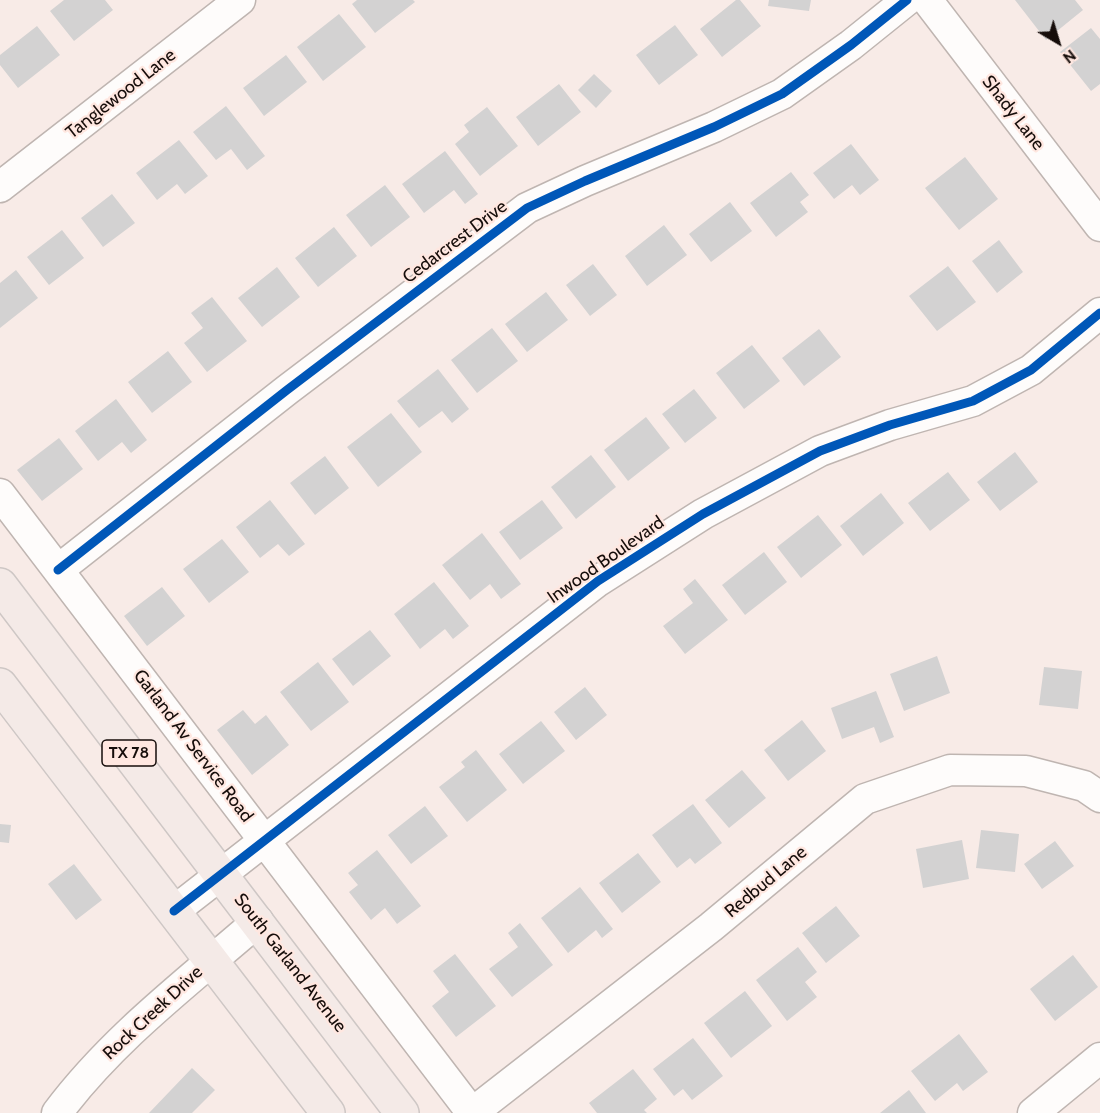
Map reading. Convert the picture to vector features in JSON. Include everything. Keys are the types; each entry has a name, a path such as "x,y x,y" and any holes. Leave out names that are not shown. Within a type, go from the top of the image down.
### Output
{"main road":[{"name":"South Garland Avenue","path":"0,585 402,1113"},
{"path":"0,685 328,1113"}],"street":[{"name":"Tanglewood Lane","path":"0,187 240,0"},
{"name":"Cedarcrest Drive","path":"58,570 287,390 527,208 714,127 782,94 851,45 907,0"},
{"name":"Shady Lane","path":"927,0 1100,226"},
{"name":"Inwood Boulevard","path":"174,911 266,842 598,581 646,550 703,514 820,451 890,425 973,401 1031,370 1100,313"},
{"name":"Garland Av Service Road","path":"0,494 472,1113"},
{"name":"Redbud Lane","path":"472,1113 711,927 865,799 950,770 1026,771 1084,786 1100,797"},
{"name":"Rock Creek Drive","path":"57,1113 79,1084 132,1030 258,921"},
{"path":"1033,1113 1100,1058"}],"building":[{"path":"64,0 105,0 113,10 74,41 50,11"},
{"path":"357,0 413,0 415,2 375,33 352,4"},
{"path":"736,0 740,0 761,26 722,57 700,29"},
{"path":"769,0 811,0 809,11 768,6"},
{"path":"1015,0 1075,0 1083,10 1046,40"},
{"path":"339,14 366,47 323,81 297,47"},
{"path":"675,25 698,55 659,85 636,55"},
{"path":"37,26 60,55 18,88 0,65 0,55"},
{"path":"1091,28 1100,39 1100,84 1091,91 1060,52"},
{"path":"286,55 307,82 264,116 243,88"},
{"path":"594,74 612,91 596,108 578,90"},
{"path":"559,84 581,112 538,146 516,117"},
{"path":"226,106 265,156 247,170 231,149 216,160 193,132"},
{"path":"487,107 518,146 480,176 455,144 469,132 464,125"},
{"path":"179,140 208,176 185,194 177,184 157,200 136,173"},
{"path":"851,144 879,180 860,195 852,185 834,199 813,173"},
{"path":"445,151 478,194 465,204 454,190 424,213 402,184"},
{"path":"965,157 998,199 959,230 925,188"},
{"path":"791,172 809,195 800,202 808,212 776,237 750,203"},
{"path":"385,185 410,217 371,247 346,215"},
{"path":"112,194 135,223 103,247 81,218"},
{"path":"730,202 752,231 711,262 689,234"},
{"path":"664,225 687,255 647,286 625,256"},
{"path":"334,227 357,256 318,287 295,258"},
{"path":"62,230 84,258 49,285 27,257"},
{"path":"999,240 1023,272 997,293 972,261"},
{"path":"593,264 617,295 590,316 566,285"},
{"path":"948,266 976,302 937,331 909,296"},
{"path":"277,267 300,297 262,327 238,298"},
{"path":"16,270 38,298 0,328 0,283"},
{"path":"546,292 568,320 527,352 505,324"},
{"path":"212,297 247,341 207,372 184,343 203,328 191,313"},
{"path":"492,328 518,361 477,393 451,360"},
{"path":"819,329 841,357 804,386 782,358"},
{"path":"752,345 780,381 744,409 716,373"},
{"path":"168,351 192,382 152,413 128,382"},
{"path":"438,369 469,409 452,423 442,411 419,428 397,401"},
{"path":"694,389 717,418 685,443 662,414"},
{"path":"116,399 147,440 131,453 122,442 98,461 75,431"},
{"path":"391,413 422,452 378,487 347,447"},
{"path":"646,417 670,448 628,481 604,450"},
{"path":"59,438 83,469 42,501 17,470"},
{"path":"1015,452 1038,482 1000,511 977,482"},
{"path":"591,455 616,487 576,519 551,487"},
{"path":"325,456 349,488 315,515 290,483"},
{"path":"948,472 970,500 930,531 908,503"},
{"path":"881,493 904,523 863,556 840,526"},
{"path":"270,500 305,544 289,556 278,544 260,558 236,527"},
{"path":"542,500 563,528 520,560 499,532"},
{"path":"818,515 842,545 801,578 777,547"},
{"path":"482,533 521,584 501,599 490,584 470,600 442,565"},
{"path":"222,539 249,572 209,603 183,569"},
{"path":"764,552 787,582 745,615 722,585"},
{"path":"695,579 728,620 685,654 663,626 693,603 683,589"},
{"path":"434,582 469,626 453,639 445,629 420,649 394,614"},
{"path":"162,587 185,616 147,646 124,616"},
{"path":"370,630 391,656 353,686 332,659"},
{"path":"937,656 950,693 904,711 890,674"},
{"path":"318,662 349,702 311,731 280,692"},
{"path":"1044,667 1082,671 1078,709 1039,705"},
{"path":"585,687 607,715 576,740 554,712"},
{"path":"876,691 894,737 880,743 874,727 842,739 831,708"},
{"path":"243,710 255,724 266,715 289,745 252,775 217,730"},
{"path":"802,720 826,751 788,781 764,750"},
{"path":"541,721 565,751 523,784 499,754"},
{"path":"476,750 507,790 467,822 439,787 465,767 461,762"},
{"path":"742,770 766,798 729,828 705,800"},
{"path":"693,804 722,843 695,864 690,858 677,868 652,835"},
{"path":"425,806 448,836 411,864 388,835"},
{"path":"0,824 11,825 9,843 0,842"},
{"path":"981,830 1019,834 1015,872 976,868"},
{"path":"962,840 969,879 923,888 916,849"},
{"path":"1055,841 1074,866 1042,889 1024,864"},
{"path":"377,850 421,906 397,924 385,908 371,920 349,892 358,885 348,873"},
{"path":"638,853 661,882 622,913 599,883"},
{"path":"74,864 102,900 76,920 48,884"},
{"path":"580,887 613,929 602,938 596,930 568,953 541,918"},
{"path":"836,906 860,936 826,963 802,933"},
{"path":"520,923 553,965 512,997 489,969 518,947 508,933"},
{"path":"798,947 817,972 805,982 817,997 787,1021 756,980"},
{"path":"455,954 496,1006 456,1037 432,1006 449,992 433,971"},
{"path":"1073,955 1098,987 1055,1021 1030,989"},
{"path":"745,991 772,1026 731,1058 704,1023"},
{"path":"959,1034 988,1072 963,1091 957,1083 935,1101 911,1071"},
{"path":"693,1038 723,1076 692,1100 683,1089 674,1096 653,1069"},
{"path":"192,1068 215,1090 192,1113 149,1113"},
{"path":"633,1069 657,1099 644,1110 647,1113 597,1113 589,1103"},
{"path":"909,1090 926,1113 880,1113"}],"cycle path":[{"path":"58,570 287,390 527,208 714,127 782,94 851,45 907,0"},
{"path":"174,911 598,581 703,514 820,451 890,425 973,401 1031,370 1100,313"}]}
